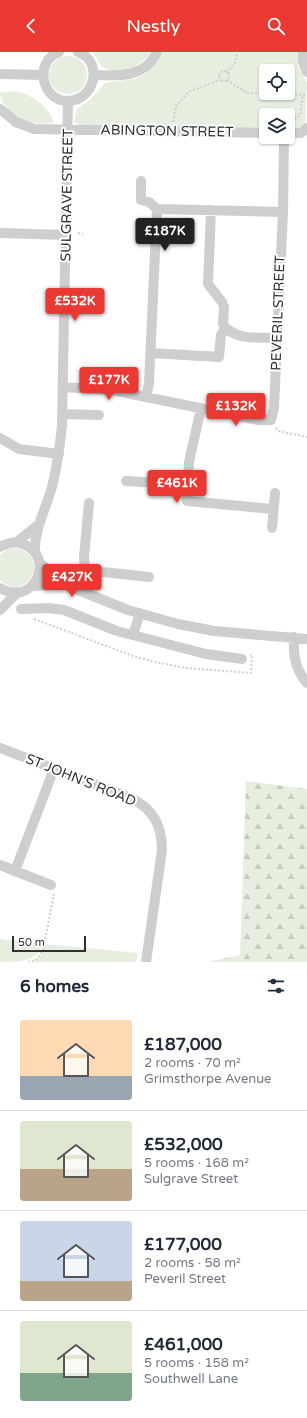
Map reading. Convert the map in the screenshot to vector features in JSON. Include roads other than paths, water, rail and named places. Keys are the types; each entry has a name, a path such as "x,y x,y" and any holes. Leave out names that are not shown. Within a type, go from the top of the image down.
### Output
{"street":[{"path":"59,52 49,58 45,66 43,74 44,83 48,91 54,97 68,101 85,95 90,89 94,76 92,66 88,59 78,52"},
{"path":"94,76 115,76 137,73 145,68 157,52"},
{"path":"303,52 303,62 307,72"},
{"path":"0,74 43,74"},
{"name":"SULGRAVE STREET","path":"36,553 35,544 38,525 47,504 59,454 62,414 68,101"},
{"name":"ABINGTON STREET","path":"0,109 16,122 34,129 259,133"},
{"path":"295,132 301,132 307,128"},
{"name":"PEVERIL STREET","path":"201,408 258,420 271,420 274,408 283,212 284,144"},
{"path":"141,181 141,200 149,202 157,210 283,212"},
{"path":"146,397 150,352 157,210"},
{"path":"211,210 208,284 222,302 224,307 223,324 225,328 232,334 239,336 277,338"},
{"path":"0,233 66,235"},
{"path":"65,304 82,304"},
{"path":"150,352 220,357 221,335 225,328"},
{"path":"63,387 112,390 201,408 189,462 187,501 274,509"},
{"path":"62,414 99,415"},
{"path":"0,438 19,449 59,454"},
{"path":"126,481 188,485"},
{"path":"272,528 275,493"},
{"path":"78,589 85,570 84,557 89,503"},
{"name":"SULGRAVE STREET","path":"17,542 38,525"},
{"path":"1,546 17,542 28,546 36,553 40,564 39,576 32,586"},
{"path":"40,564 63,584"},
{"path":"85,570 149,577"},
{"path":"0,610 18,592 32,586 63,584 140,613 178,624 214,630 307,639"},
{"path":"0,588 6,591 18,592"},
{"path":"21,609 48,608 64,610 117,631 206,654 242,659"},
{"path":"133,635 140,613"},
{"path":"294,637 293,650 296,665 307,683"},
{"name":"ST JOHN'S ROAD","path":"0,748 141,803 153,815 159,826 162,837 162,850 146,962"},
{"path":"15,871 54,769"},
{"path":"0,865 53,889"}]}
